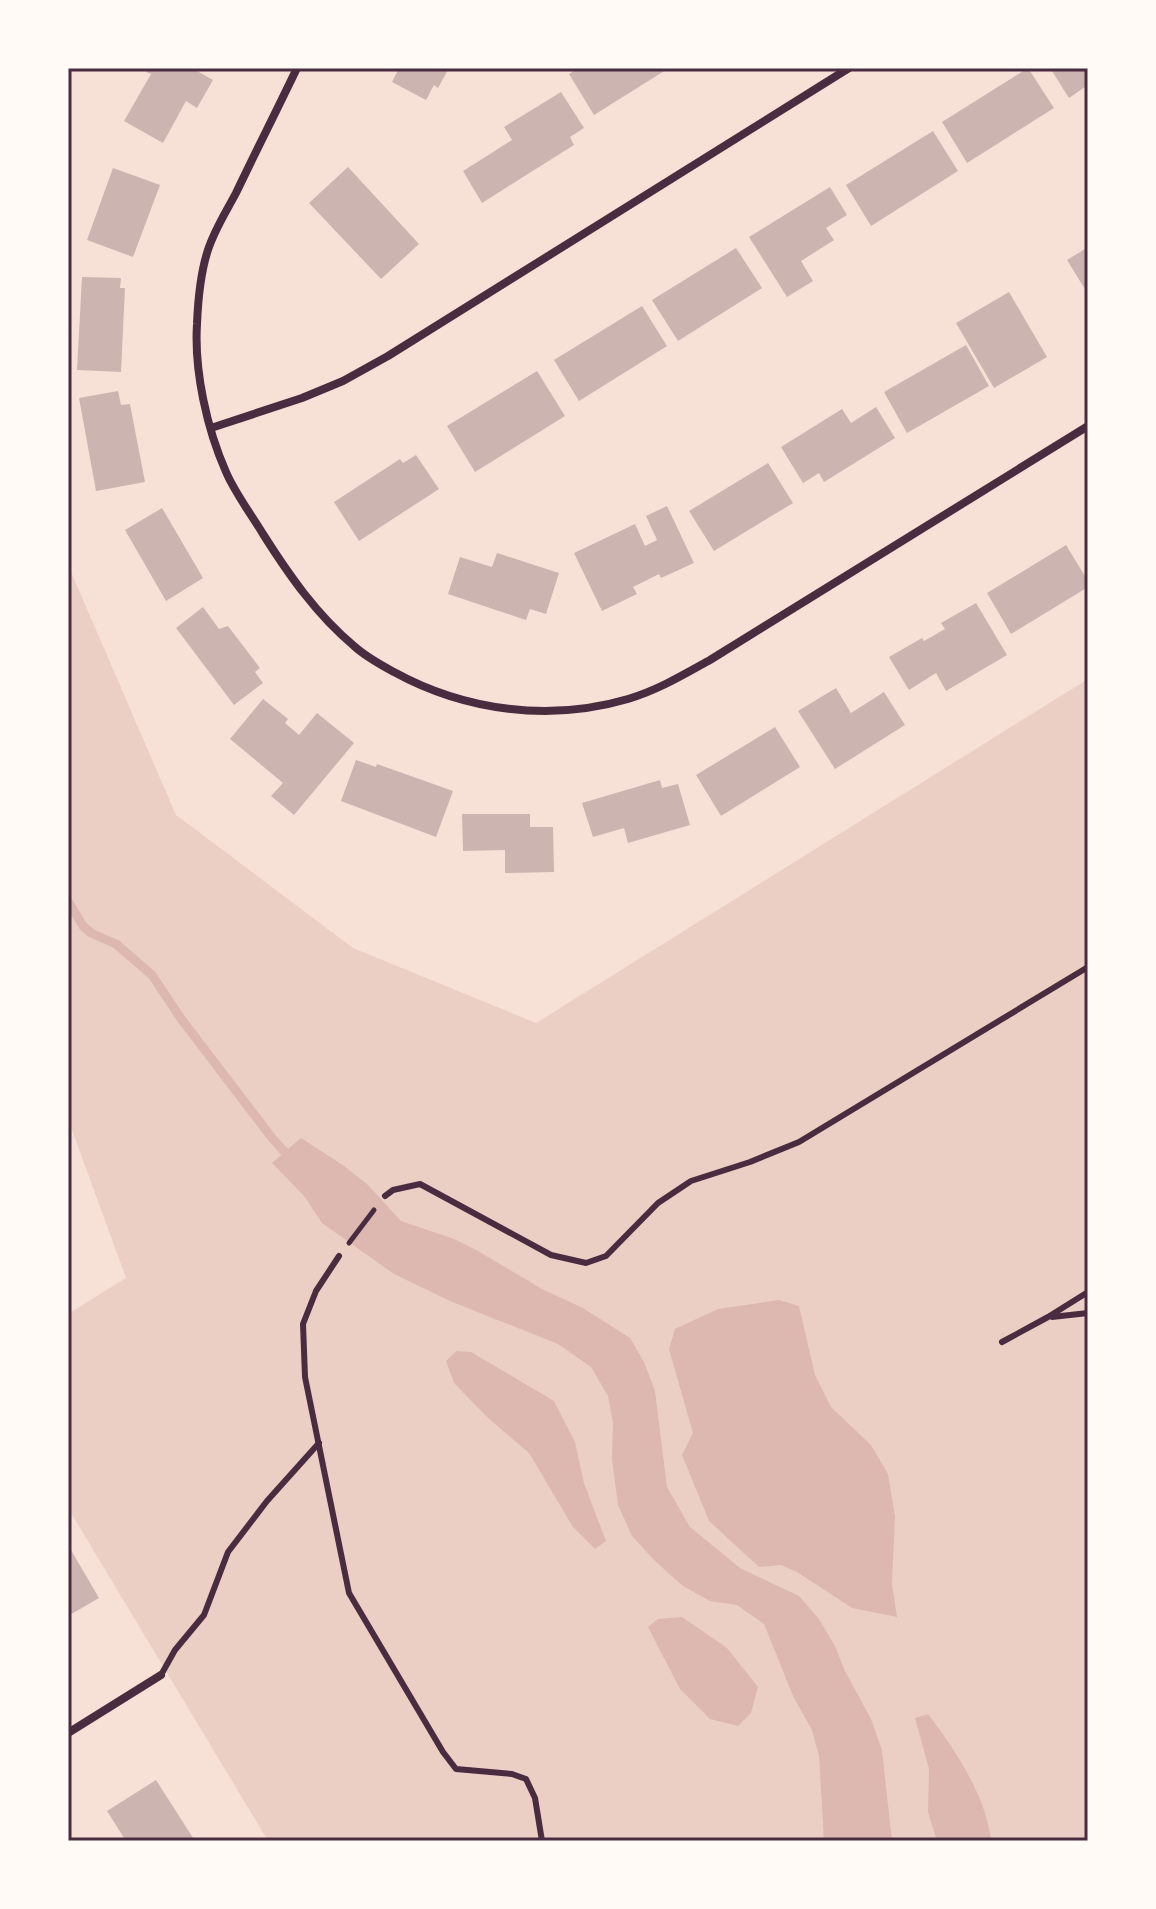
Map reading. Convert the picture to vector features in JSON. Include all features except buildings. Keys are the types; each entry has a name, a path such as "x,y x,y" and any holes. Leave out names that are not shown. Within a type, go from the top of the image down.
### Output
{"street":[{"path":"297,68 207,251 199,287 196,328 199,376 211,428 226,472 291,577 313,606 356,648 429,690 506,710 551,711 591,708 658,689 1088,426"},
{"path":"211,428 302,398 343,381 388,356 849,68"},
{"path":"68,1733 161,1675"}],"lane":[{"path":"385,1196 393,1190 420,1184 551,1255 586,1263 606,1256 658,1203 691,1181 799,1142 1088,967"},
{"path":"339,1256 316,1291 303,1324 305,1377 349,1593 456,1769 512,1774 526,1779 535,1798 542,1841"},
{"path":"1002,1342 1088,1292"},
{"path":"1048,1317 1088,1313"},
{"path":"161,1675 175,1650 204,1615 228,1552 267,1501 319,1443"}],"path":[{"path":"339,1256 385,1196"}],"shaded area":[{"path":"68,565 176,815 353,948 536,1023 1088,679 1088,1841 268,1841 68,1508 68,1314 126,1278 68,1119"},
{"path":"301,1138 367,1184 401,1221 454,1239 478,1251 542,1289 583,1308 630,1338 644,1362 655,1391 667,1487 690,1527 740,1568 799,1596 819,1619 835,1646 871,1719 882,1750 892,1841 824,1841 819,1756 812,1730 793,1696 764,1624 737,1605 710,1601 683,1586 632,1536 618,1505 612,1459 613,1423 608,1396 591,1367 558,1344 450,1301 394,1274 322,1223 305,1197 272,1163"},
{"path":"779,1300 799,1306 815,1375 831,1407 871,1445 888,1474 895,1516 892,1584 897,1617 852,1608 781,1565 759,1567 709,1521 682,1455 693,1433 669,1349 675,1329 718,1309"},
{"path":"456,1351 471,1352 554,1401 575,1442 584,1483 606,1541 595,1549 573,1527 529,1453 454,1383 446,1361"},
{"path":"682,1617 727,1648 758,1687 751,1713 738,1726 710,1719 680,1689 648,1627 658,1619"},
{"path":"928,1714 976,1790 991,1841 937,1841 928,1812 929,1769 915,1718"}],"waterway":[{"path":"68,901 83,926 116,944 152,975 182,1020 292,1160"}]}
